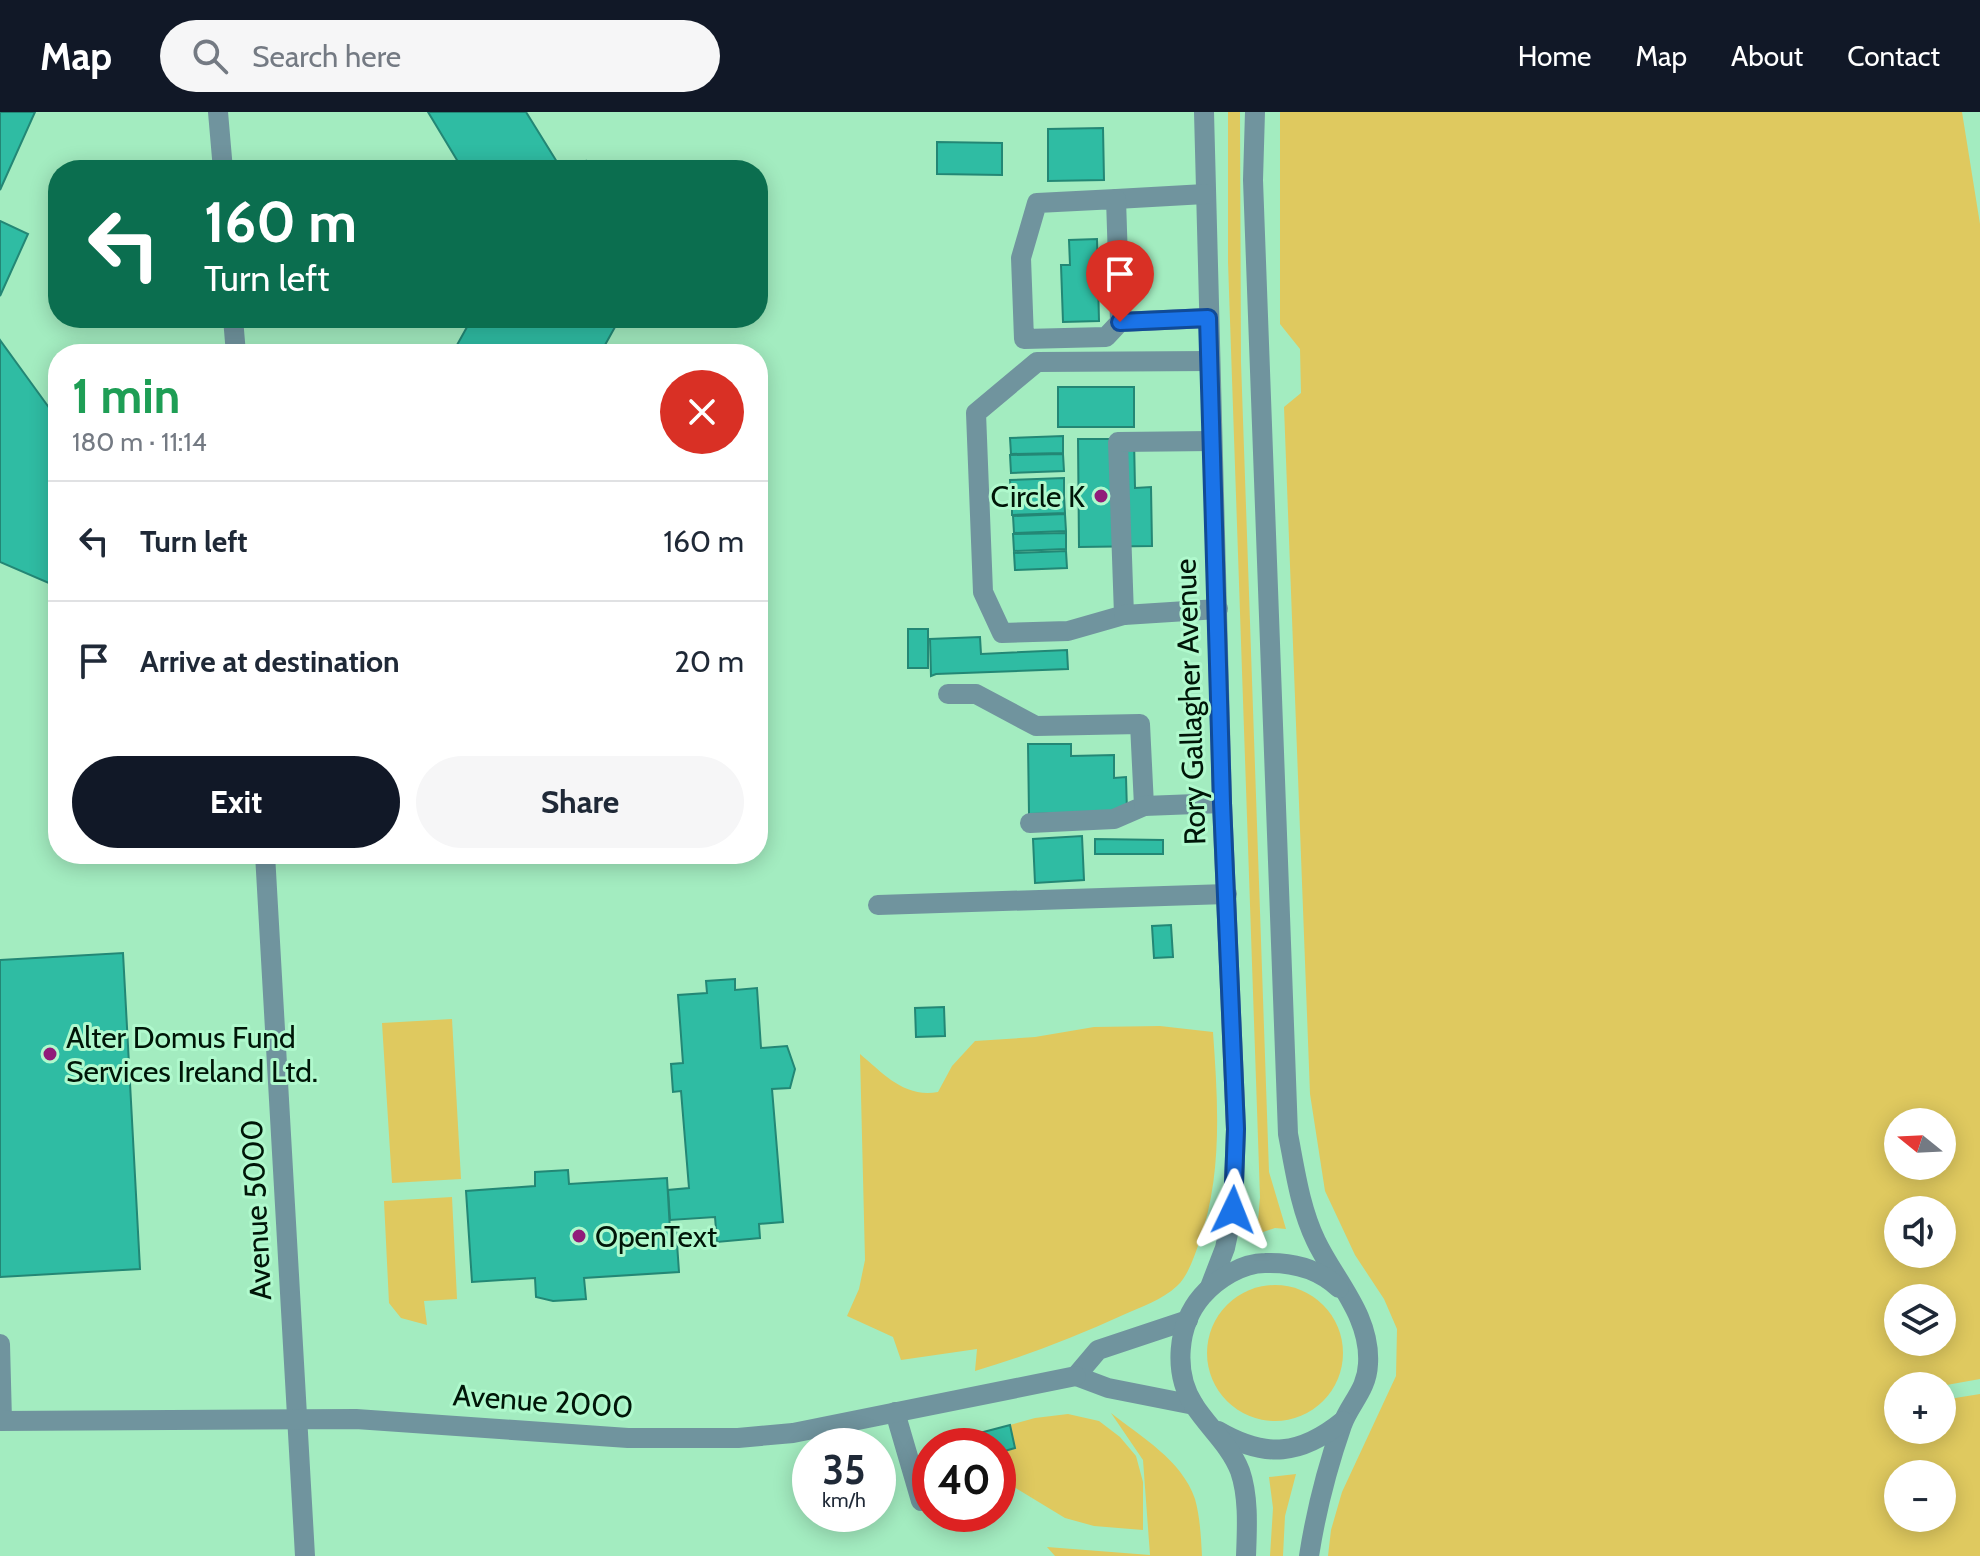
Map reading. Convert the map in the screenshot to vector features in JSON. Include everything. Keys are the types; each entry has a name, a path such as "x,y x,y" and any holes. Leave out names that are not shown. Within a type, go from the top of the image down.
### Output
{"street":[{"path":"218,112 222,160"},
{"name":"Rory Gallagher Avenue","path":"1204,112 1222,803 1236,1129 1233,1210 1225,1248 1210,1287"},
{"name":"Rory Gallagher Avenue","path":"1215,1429 1239,1444 1267,1450 1295,1449 1321,1438 1343,1421 1361,1395 1369,1365 1366,1334 1354,1305 1316,1241 1302,1204 1288,1134 1253,180 1255,112"},
{"path":"1205,194 1037,203 1021,258 1024,339 1106,337 1120,322 1208,318"},
{"path":"1116,199 1120,322"},
{"path":"1210,361 1037,362 976,413 983,592 1002,633 1068,631 1124,615 1218,609"},
{"path":"1124,615 1118,442 1212,441"},
{"path":"948,694 976,694 1036,726 1140,724 1144,806"},
{"path":"1030,823 1114,819 1144,806 1222,803"},
{"name":"Avenue 5000","path":"266,864 305,1556"},
{"path":"878,905 1227,894"},
{"name":"Rory Gallagher Avenue","path":"1246,1556 1247,1519 1239,1470 1215,1429 1194,1405 1183,1378 1180,1348 1188,1320 1197,1302 1210,1287 1233,1272 1259,1263 1287,1262 1313,1270 1336,1284 1354,1305"},
{"path":"1188,1320 1098,1350 1076,1376 1108,1388 1194,1405"},
{"path":"0,1344 1,1421"},
{"name":"Avenue 2000","path":"1,1421 356,1419 682,1439 793,1433 1076,1376"},
{"path":"895,1412 912,1470"},
{"name":"Rory Gallagher Avenue","path":"1309,1556 1316,1510 1343,1421"}],"shaded area":[{"path":"1228,112 1240,112 1241,362 1269,1172 1286,1229 1275,1228 1257,1234 1260,1197 1228,262"},
{"path":"1280,112 1962,112 1980,224 1980,1379 1956,1383 1956,1372 1884,1372 1884,1444 1956,1444 1956,1398 1980,1394 1980,1556 1328,1556 1331,1530 1342,1492 1396,1376 1397,1329 1384,1299 1355,1255 1325,1191 1310,1094 1284,407 1301,393 1300,349 1280,324"},
{"path":"452,1019 461,1179 392,1183 382,1023"},
{"path":"1160,1026 1213,1032 1215,1059 1217,1139 1212,1191 1195,1254 1177,1286 1151,1303 1087,1331 975,1371 977,1349 901,1360 893,1337 847,1316 859,1289 865,1260 860,1054 905,1088 926,1093 938,1092 952,1066 975,1041 1035,1037 1094,1027"},
{"path":"452,1197 457,1299 424,1301 427,1325 401,1318 389,1303 384,1201"},
{"path":"1275,1285 1301,1290 1323,1305 1338,1327 1343,1353 1338,1379 1323,1401 1301,1416 1275,1421 1249,1416 1227,1401 1212,1379 1207,1353 1212,1327 1227,1305 1249,1290"},
{"path":"1111,1413 1159,1450 1181,1472 1195,1499 1202,1556 1055,1556 1047,1547 1150,1555 1143,1460"},
{"path":"1068,1414 1099,1421 1120,1437 1136,1456 1143,1482 1143,1530 1094,1526 1065,1518 1016,1488 1016,1428 1010,1425"},
{"path":"1296,1474 1285,1516 1283,1556 1270,1556 1273,1508 1269,1477"}],"building":[{"path":"0,112 35,112 0,190"},
{"path":"428,112 526,112 556,160 457,160"},
{"path":"1103,128 1104,180 1048,181 1048,129"},
{"path":"937,142 1002,143 1002,175 937,174"},
{"path":"0,221 28,234 0,296"},
{"path":"1097,239 1099,321 1063,322 1061,265 1070,265 1069,240"},
{"path":"466,328 614,328 606,344 458,344"},
{"path":"0,340 48,406 48,583 0,562"},
{"path":"1058,387 1134,387 1134,427 1058,427"},
{"path":"1063,436 1063,453 1011,454 1010,438"},
{"path":"1078,439 1134,439 1135,488 1151,487 1152,546 1079,547"},
{"path":"1063,454 1064,471 1011,473 1010,455"},
{"path":"1064,478 1064,495 1011,497 1010,480"},
{"path":"1064,496 1065,513 1012,515 1012,498"},
{"path":"1065,514 1066,531 1014,533 1013,516"},
{"path":"1066,533 1066,549 1014,551 1013,534"},
{"path":"1066,551 1067,568 1015,570 1014,553"},
{"path":"908,629 928,629 928,668 908,668"},
{"path":"980,637 981,654 1067,650 1068,669 931,676 930,639"},
{"path":"1028,744 1071,744 1071,756 1114,755 1114,778 1126,777 1127,812 1029,814"},
{"path":"1082,836 1084,880 1035,883 1033,839"},
{"path":"1095,839 1163,840 1163,854 1095,854"},
{"path":"1171,925 1173,957 1154,958 1152,926"},
{"path":"123,953 140,1269 0,1277 0,960"},
{"path":"735,979 735,990 757,988 761,1048 787,1046 795,1069 790,1088 772,1089 783,1222 759,1224 760,1238 717,1242 715,1217 670,1220 668,1190 689,1188 681,1091 673,1092 671,1064 683,1063 678,995 707,993 706,981"},
{"path":"944,1007 945,1036 916,1037 915,1008"},
{"path":"568,1170 569,1184 667,1178 670,1230 676,1229 679,1272 584,1278 586,1299 553,1301 536,1297 535,1278 472,1282 466,1191 535,1186 535,1172"}],"place":[{"name":"Circle K","path":"1101,496"},
{"name":"Alter Domus Fund Services Ireland Ltd.","path":"50,1054"},
{"name":"OpenText","path":"579,1236"}],"route":[{"path":"1120,322 1208,318 1222,803 1236,1129 1233,1210"}]}
